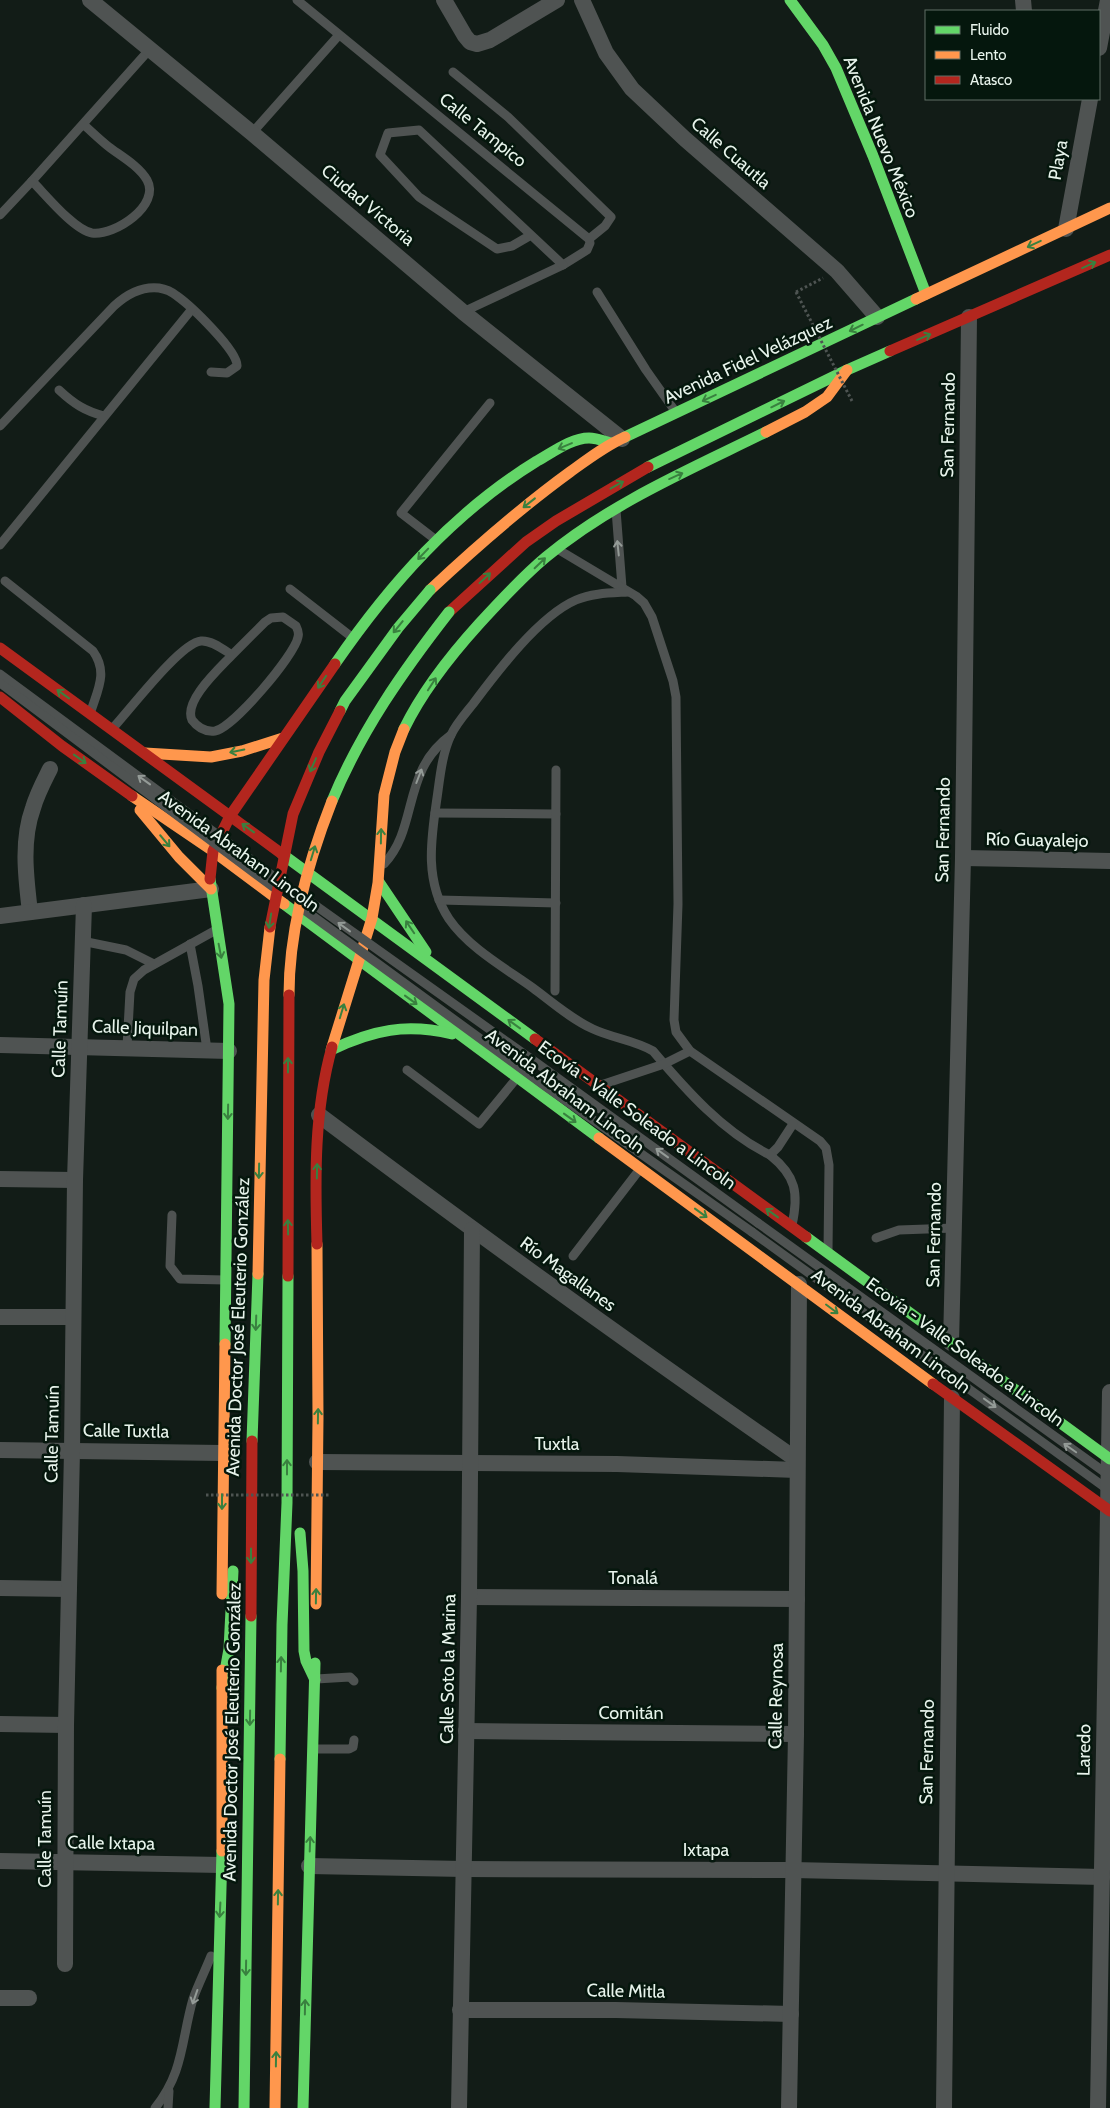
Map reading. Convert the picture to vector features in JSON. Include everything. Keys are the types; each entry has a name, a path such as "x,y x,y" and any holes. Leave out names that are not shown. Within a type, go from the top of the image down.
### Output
{"main road":[{"name":"Avenida Nuevo México","path":"790,0 823,45 840,76 926,294"},
{"name":"Avenida Fidel Velázquez","path":"430,590 494,531 541,493 617,441 1110,208"},
{"path":"275,2108 282,1625 287,1502 289,981 291,949 302,890 313,849 352,756 384,698 404,669 449,612 526,542 556,520 689,446 847,370 1110,255"},
{"path":"316,1615 319,1326 316,1207 319,1115 331,1050 372,919 380,868 383,803 387,777 396,748 408,723 437,676 478,625 557,548 616,509 664,482 805,412 827,396 847,370"},
{"path":"215,2108 222,1865 222,1453 229,1004 210,889 213,850 230,816 352,638 397,581 436,540 488,493 559,448 588,438 617,441"},
{"name":"Avenida Doctor José Eleuterio González","path":"244,2108 251,1677 251,1460 258,1274 265,972 271,918 291,823 306,781 345,701 398,628 430,590"},
{"path":"0,648 951,1343 1109,1475"},
{"name":"Avenida Abraham Lincoln","path":"0,698 123,790 213,850 548,1102 952,1398 1109,1510"},
{"path":"145,753 200,757 240,751 283,738"},
{"path":"123,790 179,857 210,889"},
{"path":"378,882 437,968"},
{"path":"331,1050 352,1039 396,1028 417,1027 433,1029 462,1037"},
{"path":"517,1078 526,1076 539,1068 541,1062 540,1043"},
{"path":"548,1102 552,1089 563,1077 584,1076"},
{"path":"239,1481 251,1460"},
{"path":"287,1502 301,1535 304,1571 304,1651 306,1661 315,1680"},
{"path":"222,1688 228,1658 231,1624 235,1509"},
{"path":"302,2108 316,1633"}],"street":[{"name":"Ciudad Victoria","path":"90,0 252,133 617,441"},
{"path":"444,0 465,36 470,42 477,44 490,40 557,0"},
{"name":"Calle Cuautla","path":"582,0 606,53 632,89 685,139 837,271 877,317"},
{"path":"1100,43 1108,0"},
{"name":"Playa","path":"1066,229 1090,100"},
{"name":"San Fernando","path":"951,1343 963,858 969,317"},
{"path":"30,912 25,863 28,826 32,808 50,768"},
{"name":"Río Guayalejo","path":"963,858 1110,861"},
{"path":"0,916 210,889"},
{"name":"Calle Tamuín","path":"65,1964 66,1725 72,1451 74,1180 84,905"},
{"name":"Calle Jiquilpan","path":"0,1045 229,1051"},
{"name":"Río Magallanes","path":"319,1115 472,1230 797,1465"},
{"path":"0,1179 74,1180"},
{"name":"Calle Soto la Marina","path":"458,2108 469,1597 472,1230"},
{"name":"Calle Reynosa","path":"789,2108 796,1734 798,1284"},
{"path":"0,1317 73,1317"},
{"name":"Laredo","path":"1098,2108 1105,2020 1102,1877 1108,1688 1110,1392"},
{"name":"San Fernando","path":"944,2108 945,1874 952,1398"},
{"name":"Calle Tuxtla","path":"0,1450 222,1453"},
{"name":"Tuxtla","path":"317,1462 797,1465"},
{"path":"0,1588 69,1589"},
{"name":"Tonalá","path":"469,1597 797,1599"},
{"path":"0,1724 66,1725"},
{"name":"Comitán","path":"466,1731 796,1734"},
{"name":"Calle Ixtapa","path":"0,1861 222,1865"},
{"name":"Ixtapa","path":"309,1866 464,1869 793,1870 1102,1877"},
{"path":"0,1998 29,1998"},
{"name":"Calle Mitla","path":"460,2010 616,2010 791,2014"}],"lane":[{"name":"Calle Tampico","path":"297,0 589,239"},
{"path":"252,133 339,35"},
{"path":"0,215 150,49"},
{"path":"453,72 508,118 611,217 605,226 589,239 590,243 587,250 562,265 463,312"},
{"path":"32,181 73,222 91,233 112,230 132,218 140,210 149,196 148,182 138,170 84,124"},
{"path":"531,235 512,246 497,249 419,198 380,155 388,132 420,130 531,235 562,265"},
{"path":"0,426 114,306 132,292 148,288 166,290 178,296 192,309 229,349 237,363 234,370 226,373 211,372"},
{"path":"597,292 646,370 676,413"},
{"path":"0,546 192,309"},
{"path":"59,390 74,404 86,411 104,416"},
{"path":"436,540 401,513 490,403"},
{"path":"616,509 625,589"},
{"path":"557,548 625,589 644,603 652,617 668,665 676,697 678,729 678,904 674,1020 676,1032 690,1051 820,1141 828,1154 828,1254"},
{"path":"5,581 94,651 102,666 102,674 90,714"},
{"path":"625,589 576,599 553,615 494,676 451,735 440,770 430,860 432,878 439,900 449,919 462,935 561,1009 590,1027 653,1051 696,1099 740,1136 770,1155 786,1172 796,1190 792,1227"},
{"path":"290,590 352,638"},
{"path":"283,617 296,626 298,634 296,642 270,679 240,714 221,729 216,731 203,730 192,720 191,709 200,691 232,655 271,618 283,617"},
{"path":"112,729 176,655 184,649 201,641 217,646 232,655"},
{"path":"0,674 285,884"},
{"path":"0,683 357,949 545,1086 752,1232 1109,1475"},
{"path":"380,868 389,859 398,842 423,765 438,744 451,735"},
{"path":"555,991 556,770"},
{"path":"435,813 556,814"},
{"name":"Ecovía - Valle Soleado a Lincoln","path":"293,890 1109,1475"},
{"path":"439,900 556,903"},
{"path":"127,1047 130,992 134,979 154,964 216,930"},
{"path":"82,941 126,950 154,964"},
{"path":"190,944 207,1050"},
{"path":"599,1086 664,1064 690,1051"},
{"path":"407,1070 479,1124 517,1078"},
{"path":"770,1155 778,1147 793,1124"},
{"path":"573,1256 640,1168"},
{"path":"172,1215 170,1266 180,1279 225,1280"},
{"path":"876,1238 899,1230 954,1228"},
{"path":"315,1680 350,1677 354,1681"},
{"path":"313,1749 349,1748 353,1747 354,1740"},
{"path":"155,2108 168,2091 181,2058 194,1997 219,1935"},
{"path":"168,2091 168,2108"}],"path":[{"path":"837,271 796,292 852,401"},
{"path":"206,1495 331,1495"}],"traffic: fast":[{"path":"790,0 823,45 836,68 873,156 926,294"},
{"path":"625,437 916,299"},
{"path":"648,467 890,351"},
{"path":"404,729 428,687 458,648 511,589 546,557 624,503 766,432"},
{"path":"335,664 356,634 401,578 451,527 478,503 537,461 575,440 589,438 611,443"},
{"path":"340,711 345,701 398,628 430,590"},
{"path":"332,801 356,750 384,702 449,612"},
{"path":"282,854 535,1039"},
{"path":"210,879 229,1004 225,1344"},
{"path":"379,882 426,952"},
{"path":"284,904 599,1138"},
{"path":"331,1050 346,1043 390,1030 420,1029 452,1034"},
{"path":"806,1237 1110,1459"},
{"path":"252,1441 258,1274"},
{"path":"280,1759 282,1625 287,1503 288,1276"},
{"path":"300,1533 303,1571 304,1651 306,1661 315,1680"},
{"path":"222,1688 229,1649 233,1571"},
{"path":"244,2108 251,1616"},
{"path":"303,2108 315,1663"},
{"path":"215,2108 222,1851"}],"traffic: slow":[{"path":"916,299 1110,208"},
{"path":"766,432 805,412 827,397 847,370"},
{"path":"430,590 515,514 590,458 610,444 625,437"},
{"path":"332,1047 372,918 378,883 384,795 395,752 404,729"},
{"path":"145,753 211,757 242,751 283,738"},
{"path":"132,796 213,851 284,904"},
{"path":"289,995 292,945 296,921 315,848 332,801"},
{"path":"140,810 179,857 211,889"},
{"path":"258,1274 264,980 270,927"},
{"path":"599,1138 933,1384"},
{"path":"316,1604 317,1244"},
{"path":"222,1594 225,1344"},
{"path":"222,1670 222,1851"},
{"path":"275,2108 280,1759"}],"traffic: jam":[{"path":"890,351 1110,255"},
{"path":"449,612 526,542 556,521 648,467"},
{"path":"0,648 282,854"},
{"path":"210,879 213,851 230,816 335,664"},
{"path":"0,697 62,746 132,796"},
{"path":"270,927 293,814 319,752 340,711"},
{"path":"288,1276 289,995"},
{"path":"535,1039 806,1237"},
{"path":"317,1244 317,1144 322,1095 332,1047"},
{"path":"933,1384 1110,1511"},
{"path":"251,1616 252,1441"}]}
